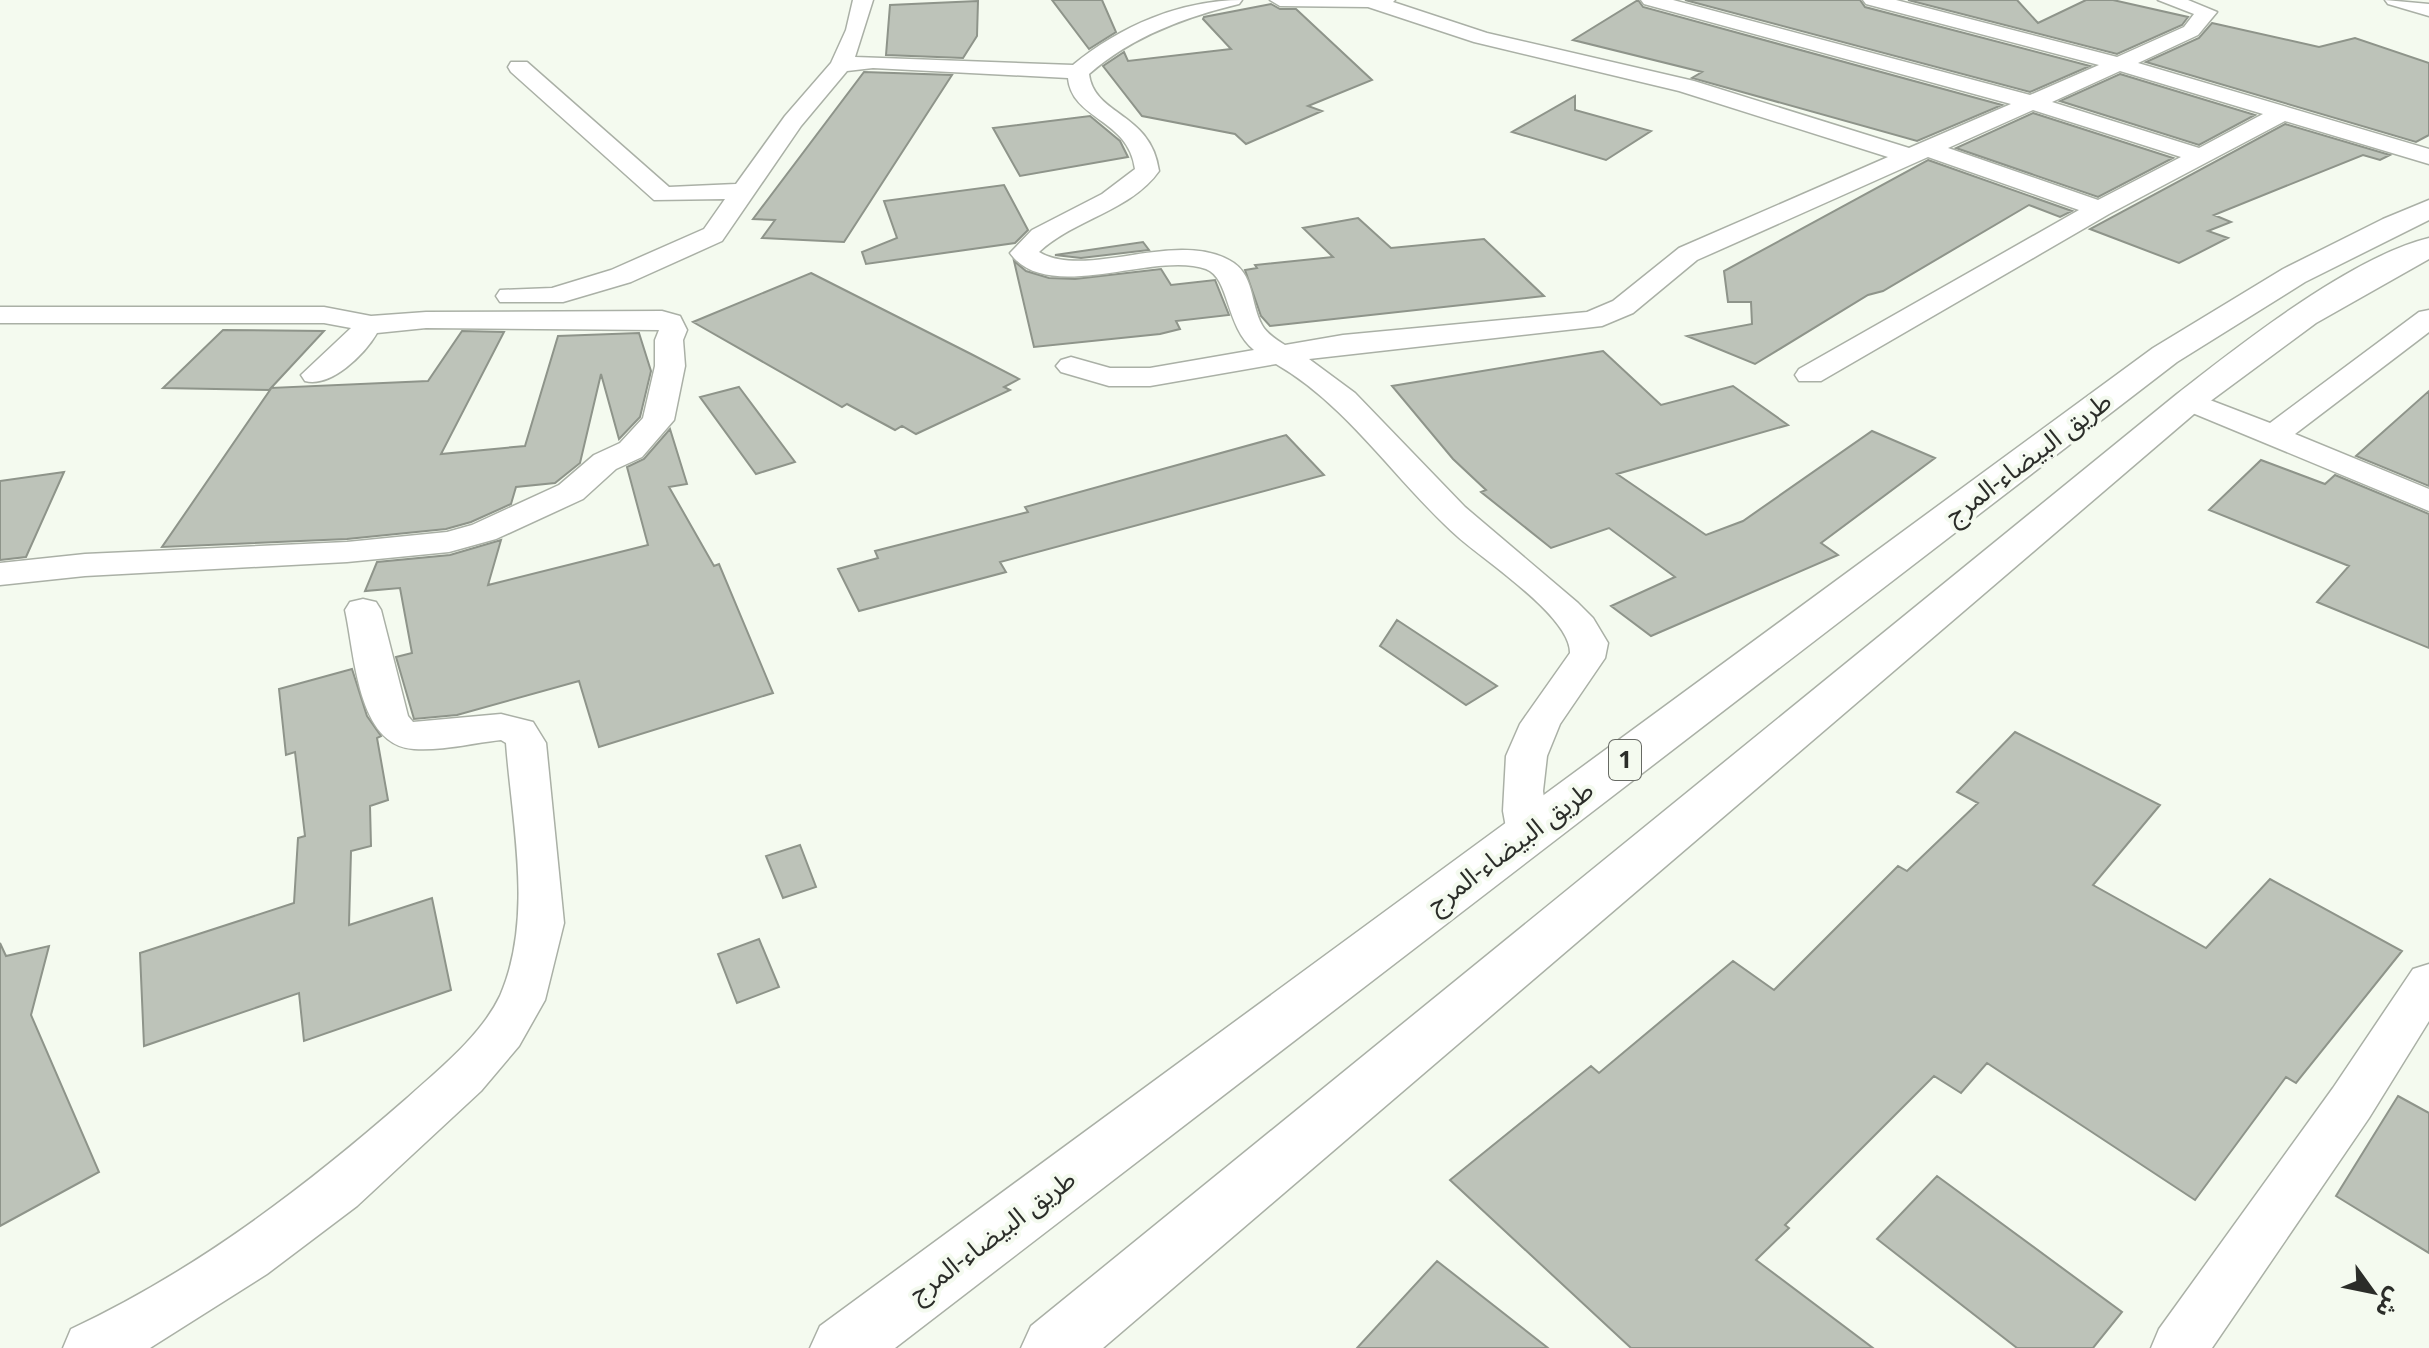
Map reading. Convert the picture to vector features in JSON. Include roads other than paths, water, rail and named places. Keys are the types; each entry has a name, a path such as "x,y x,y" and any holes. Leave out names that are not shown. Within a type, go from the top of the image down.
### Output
{"highway":[{"name":"طريق البيضاء-المرج","path":"843,1348 2165,355 2281,280 2338,249 2429,209"},
{"path":"1054,1348 2189,401 2300,319 2356,284 2429,247"}],"street":[{"path":"0,300 203,294 377,307 553,296 621,276 713,235 801,110 841,65 856,30 863,0"},
{"path":"841,65 873,62 1078,72 1096,57 1173,17 1232,0"},
{"path":"1280,0 1378,1 1481,38 1686,86 1918,152 2100,209"},
{"path":"1651,0 2034,103 2201,156"},
{"path":"1873,0 2119,64 2429,157"},
{"path":"1071,366 1109,377 1150,377 1283,353 1372,341 1592,320 1623,307 1688,254 2191,31 2207,12 2168,0"},
{"path":"2395,0 2429,10"},
{"path":"519,67 663,195 743,191"},
{"path":"1078,72 1077,81 1083,96 1134,131 1143,143 1147,171 1111,199 1041,236 1023,253 1031,261 1076,267 1180,259 1216,262 1235,280 1256,337 1283,353 1355,407 1452,513 1568,612 1589,643 1584,666 1535,730 1523,757 1521,786 1528,833"},
{"path":"1810,375 2100,209 2285,112"},
{"path":"316,375 359,339 377,307"},
{"path":"0,315 324,315 355,319 377,307 426,320 662,319 670,322 673,330 669,340 670,366 658,420 631,450 605,462 571,492 484,532 449,542 347,552 85,565 0,574"},
{"path":"2273,436 2429,318"},
{"path":"2189,401 2429,501"},
{"path":"91,1348 139,1325 248,1257 339,1190 464,1077 502,1032 522,1000 542,923 526,743 519,731 501,727 413,736 399,731 389,720 363,610"},
{"path":"2179,1348 2351,1103 2429,982"}]}
